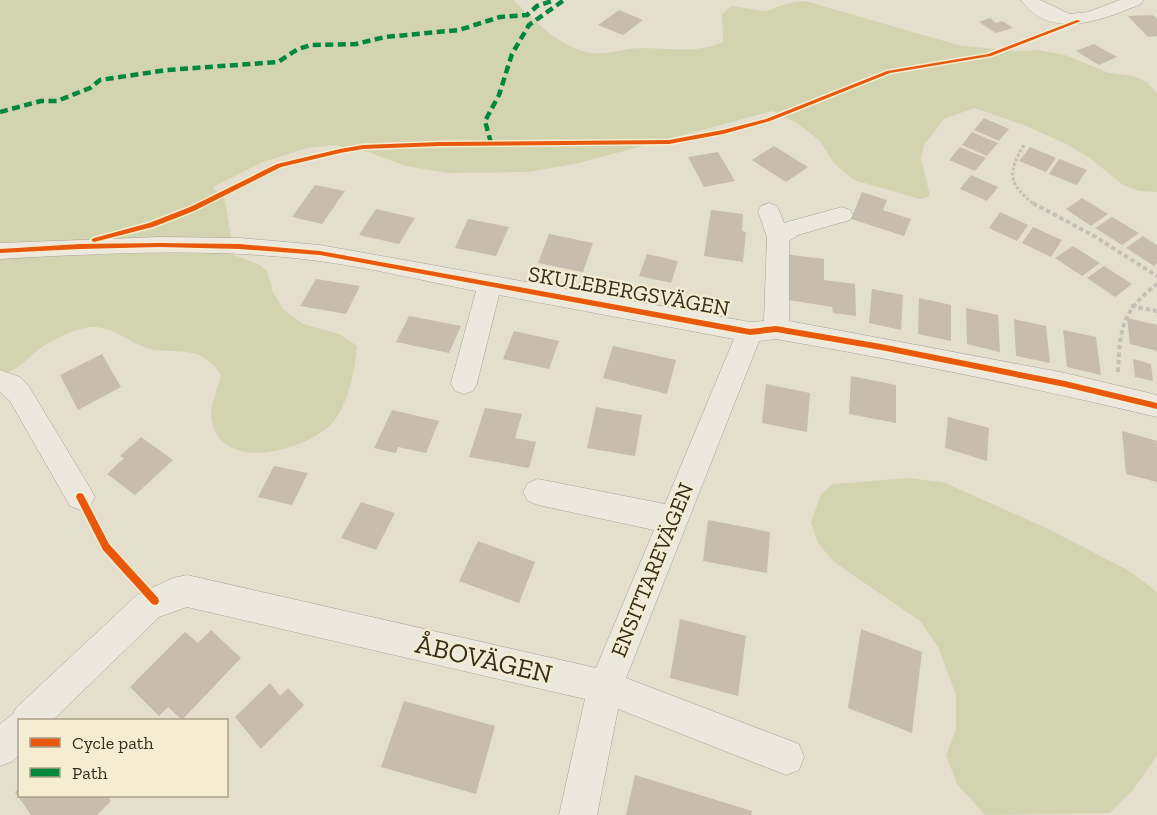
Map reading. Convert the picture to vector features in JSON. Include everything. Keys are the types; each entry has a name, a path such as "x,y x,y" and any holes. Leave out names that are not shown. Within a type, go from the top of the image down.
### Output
{"street":[{"path":"1029,0 1055,17 1075,21 1135,0"},
{"path":"763,330 778,237 769,211"},
{"path":"778,237 790,229 842,215"},
{"name":"SKULEBERGSVÄGEN","path":"0,251 90,245 276,248 360,260 574,302 881,347 1157,406"},
{"path":"464,383 490,284"},
{"name":"ENSITTAREVÄGEN","path":"578,815 605,687 684,489 763,330"},
{"path":"0,381 19,393 80,497"},
{"path":"538,492 673,520"},
{"name":"ÅBOVÄGEN","path":"29,719 148,606 173,594 187,591 605,687 786,757"},
{"path":"0,748 18,731"}],"path":[{"path":"1024,146 1011,167 1012,180 1020,191 1035,204 1095,237 1157,276"},
{"path":"1117,396 1121,323 1136,299 1157,284"},
{"path":"1131,306 1157,311"}],"green space":[{"path":"0,0 513,0 539,25 559,40 569,46 592,53 640,48 686,50 704,48 723,42 722,14 731,6 766,11 789,3 805,1 958,45 1013,51 1038,50 1065,55 1109,73 1133,76 1147,82 1157,94 1157,192 1139,191 1123,185 1090,158 1066,144 1024,125 974,108 944,119 924,145 921,158 930,196 920,199 854,180 834,163 819,140 797,123 772,111 579,163 529,172 448,173 406,166 365,151 333,145 307,148 263,162 213,187 225,200 234,255 258,264 267,271 273,292 283,309 303,324 340,334 357,346 353,375 339,413 334,421 321,432 304,442 284,449 244,452 228,446 216,433 211,409 221,374 199,355 148,348 109,330 87,327 50,342 18,366 0,375"},
{"path":"907,478 943,482 1046,528 1128,570 1157,592 1157,756 1132,791 1110,813 985,815 957,784 946,755 956,729 956,695 938,647 920,621 834,562 818,543 811,523 821,494 833,484"}],"building":[{"path":"619,10 643,20 623,35 598,25"},
{"path":"1153,15 1157,19 1157,36 1148,37 1128,16"},
{"path":"990,18 996,23 1002,21 1013,28 996,33 979,22"},
{"path":"1094,44 1117,57 1099,65 1076,51"},
{"path":"984,118 1009,129 999,141 974,130"},
{"path":"972,132 998,143 987,156 962,145"},
{"path":"774,146 808,167 786,182 752,160"},
{"path":"960,147 986,158 975,171 949,160"},
{"path":"1030,147 1056,158 1046,172 1019,161"},
{"path":"718,152 735,181 704,187 688,157"},
{"path":"1059,159 1087,170 1077,185 1049,174"},
{"path":"971,175 998,187 987,201 960,189"},
{"path":"315,185 345,191 322,224 292,217"},
{"path":"862,192 887,200 883,210 911,219 904,236 851,219"},
{"path":"1082,198 1108,214 1091,226 1066,209"},
{"path":"376,209 415,218 399,244 359,235"},
{"path":"711,210 743,214 742,231 746,232 743,262 704,256"},
{"path":"1000,212 1028,225 1017,241 989,228"},
{"path":"1112,217 1139,233 1122,245 1095,228"},
{"path":"468,219 509,227 496,256 455,248"},
{"path":"1033,227 1062,240 1051,257 1022,243"},
{"path":"549,234 593,243 583,272 538,263"},
{"path":"1143,236 1157,245 1157,263 1154,266 1126,248"},
{"path":"1073,246 1100,263 1082,276 1055,258"},
{"path":"647,254 678,261 671,283 639,276"},
{"path":"784,254 824,259 824,280 855,284 856,316 833,313 832,307 782,299"},
{"path":"1104,266 1132,284 1115,297 1087,278"},
{"path":"316,279 360,286 346,314 300,306"},
{"path":"872,289 903,295 901,330 869,323"},
{"path":"919,298 951,305 951,341 918,334"},
{"path":"966,308 998,315 1000,352 967,344"},
{"path":"409,316 461,326 449,353 396,342"},
{"path":"1127,318 1157,325 1157,351 1130,344"},
{"path":"1014,319 1046,326 1050,363 1016,356"},
{"path":"1063,330 1096,337 1101,375 1067,367"},
{"path":"514,331 559,341 549,369 503,359"},
{"path":"613,346 676,360 667,394 603,378"},
{"path":"102,354 121,387 78,410 60,375"},
{"path":"1133,359 1151,364 1153,381 1135,377"},
{"path":"851,376 896,385 896,423 849,414"},
{"path":"766,384 810,393 807,432 762,423"},
{"path":"596,407 642,415 635,456 587,448"},
{"path":"485,408 522,414 515,438 536,442 529,468 469,457"},
{"path":"392,410 439,421 426,453 398,447 396,453 374,448"},
{"path":"948,417 989,428 987,461 945,448"},
{"path":"1122,431 1157,441 1157,482 1126,474"},
{"path":"141,437 173,460 135,495 107,474 124,458 120,456"},
{"path":"274,466 308,473 292,505 258,497"},
{"path":"361,502 395,513 376,550 341,538"},
{"path":"708,520 770,532 767,573 703,561"},
{"path":"478,541 535,562 519,603 459,581"},
{"path":"680,619 746,636 738,696 670,678"},
{"path":"861,629 922,652 912,733 848,708"},
{"path":"211,630 241,658 183,719 168,707 159,716 130,687 185,632 198,643"},
{"path":"270,683 280,696 288,688 304,705 261,749 235,717"},
{"path":"404,701 495,726 476,794 381,767"},
{"path":"635,775 752,811 751,815 626,815"},
{"path":"18,797 108,797 111,801 97,815 31,815"}],"marked path":[{"path":"0,112 41,101 57,101 90,88 100,80 167,70 278,62 291,56 298,49 311,45 356,44 385,37 459,30 500,17 527,15 537,6 555,0"},
{"path":"491,143 485,121 499,95 512,54 529,25 564,0"}],"cycle path":[{"path":"94,240 151,225 192,209 279,165 340,151 363,147 440,144 669,142 723,132 768,120 889,72 989,55 1079,21"},
{"path":"0,251 200,245 320,253 750,332 776,329 881,347 1065,384 1157,406"},
{"path":"80,497 106,547 155,601"}]}
